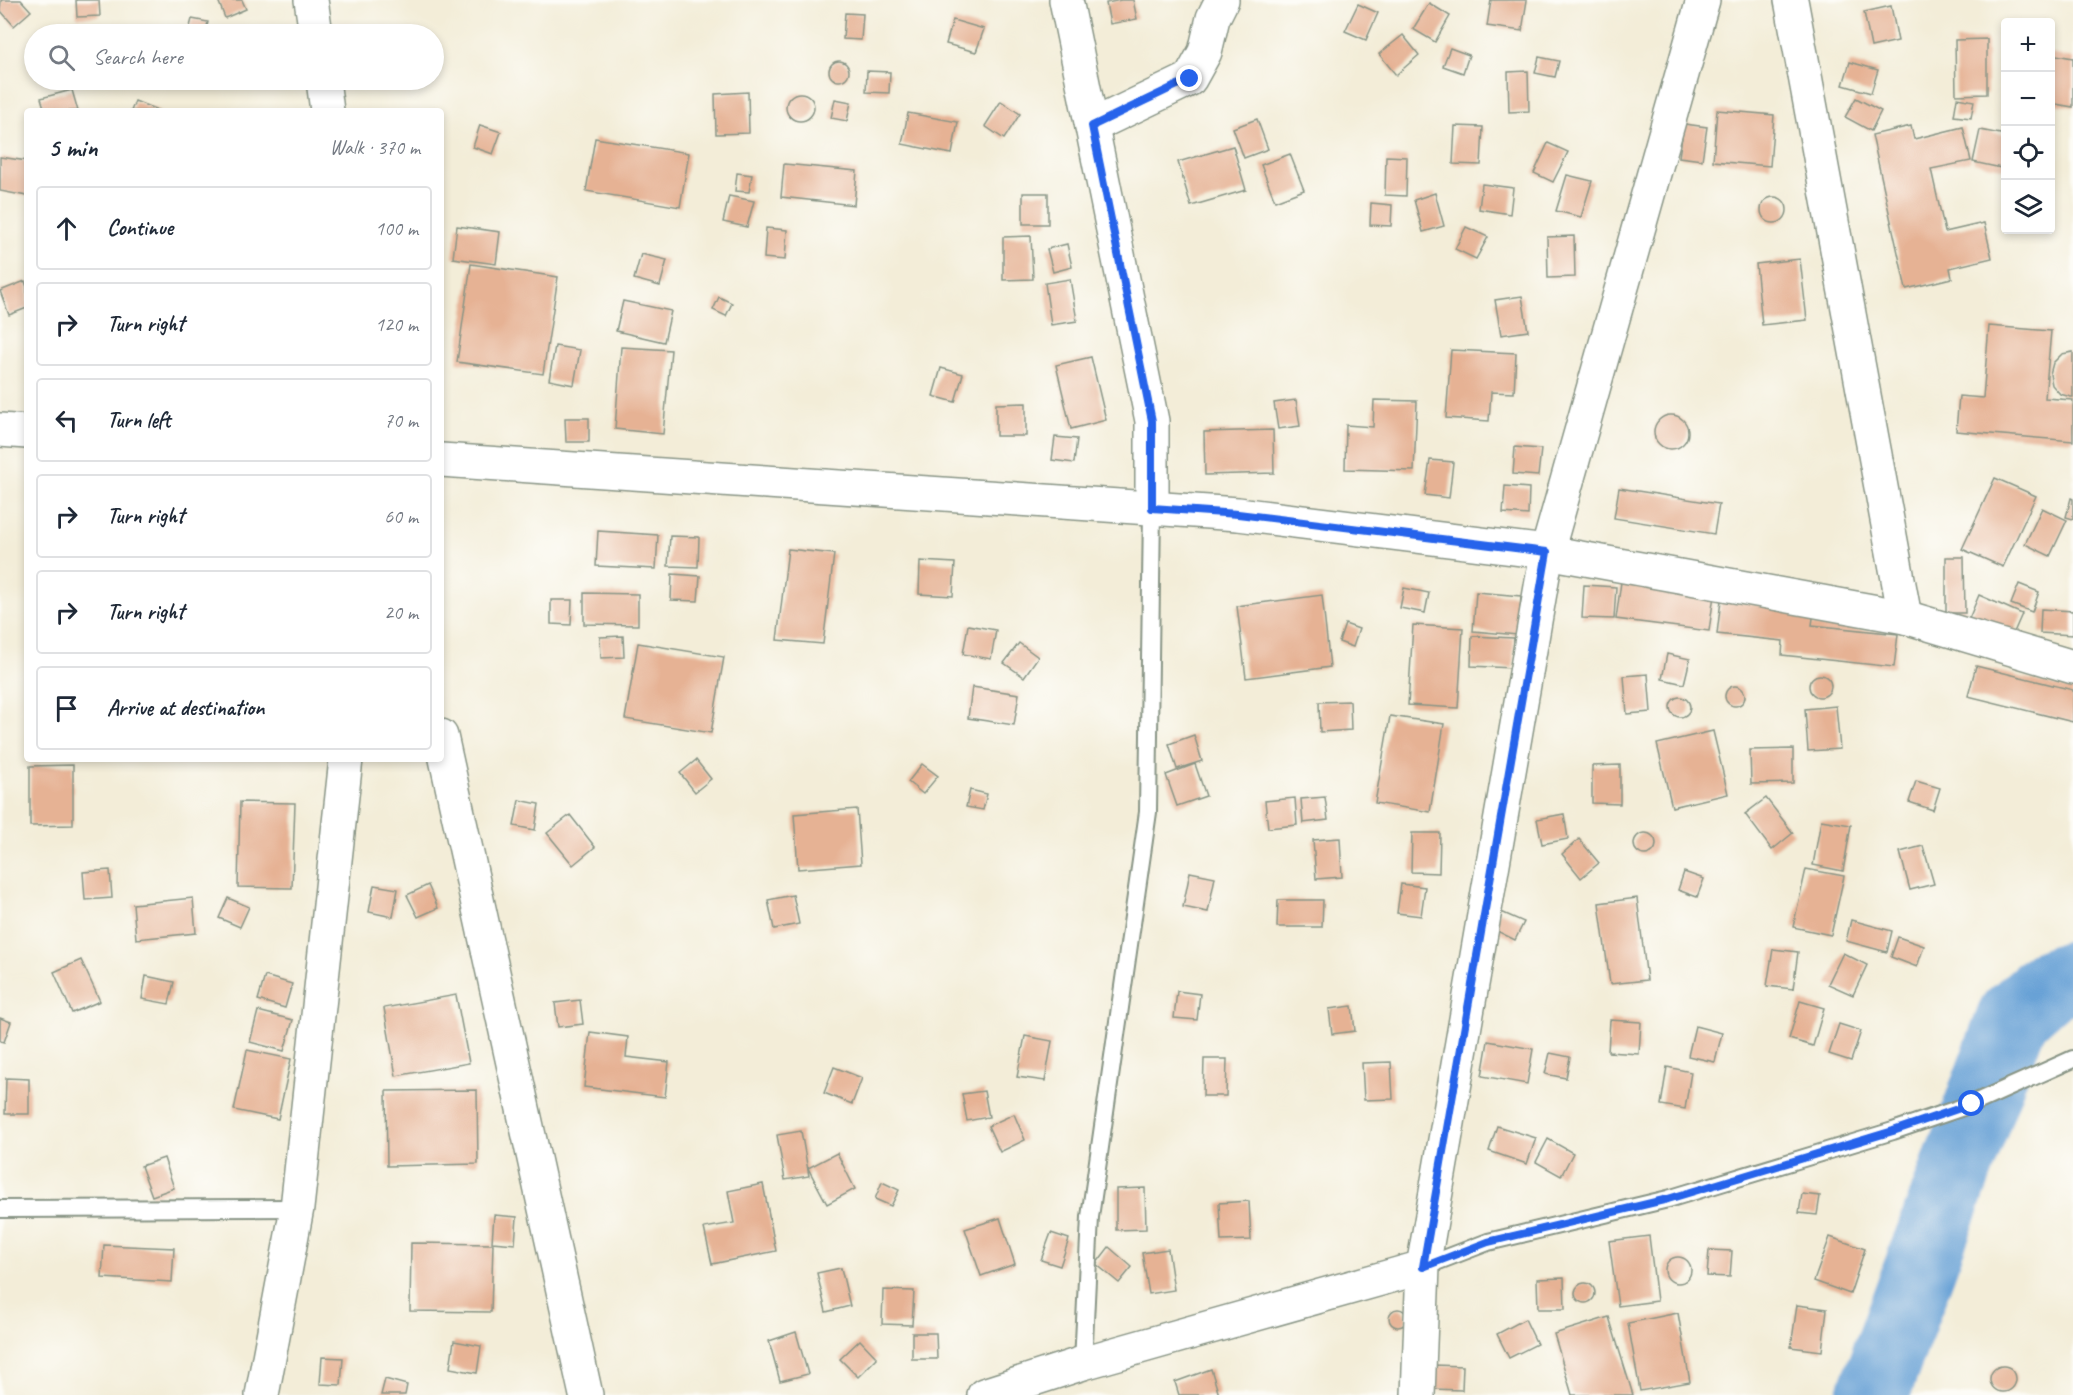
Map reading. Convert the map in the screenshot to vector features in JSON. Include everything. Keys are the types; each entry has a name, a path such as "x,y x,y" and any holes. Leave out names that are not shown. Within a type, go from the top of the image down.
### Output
{"street":[{"path":"311,0 315,24"},
{"path":"1066,0 1152,421 1152,508"},
{"path":"1092,126 1190,79 1206,52 1213,18 1222,0"},
{"path":"1418,1395 1423,1267 1547,552 1703,0"},
{"path":"1791,0 1905,617"},
{"path":"324,90 327,108"},
{"path":"0,430 24,432"},
{"path":"444,460 1250,515 1547,552 1905,617 2073,667"},
{"path":"444,750 586,1395"},
{"path":"262,1395 297,1208 346,762"},
{"path":"984,1395 1083,1363 1423,1267"}],"lane":[{"path":"1083,1363 1090,1217 1148,812 1152,508"},
{"path":"1423,1267 1488,1242 1668,1199 1893,1131 1983,1099 2073,1059"},
{"path":"0,1209 297,1208"}],"building":[{"path":"1,0 21,0 31,11 14,26 0,10"},
{"path":"76,0 99,0 100,16 77,17"},
{"path":"218,0 242,0 246,9 225,18"},
{"path":"1133,0 1137,19 1110,24 1106,3"},
{"path":"1491,0 1527,0 1522,31 1487,26"},
{"path":"1429,3 1450,16 1435,42 1413,29"},
{"path":"1358,4 1378,13 1366,40 1345,31"},
{"path":"1891,6 1898,41 1871,47 1864,12"},
{"path":"845,13 863,14 861,40 843,39"},
{"path":"192,19 208,22 208,24 191,24"},
{"path":"953,20 984,29 976,52 946,44"},
{"path":"1403,35 1419,55 1396,75 1379,54"},
{"path":"1987,39 1987,94 1956,95 1955,40"},
{"path":"1450,48 1469,55 1463,73 1443,66"},
{"path":"2055,55 2073,58 2073,107 2055,104"},
{"path":"1539,57 1559,61 1555,77 1535,73"},
{"path":"835,61 843,61 849,67 849,75 843,81 835,81 829,75 829,67"},
{"path":"1850,62 1878,70 1871,93 1843,85"},
{"path":"867,71 890,72 889,93 866,92"},
{"path":"1528,71 1529,111 1509,112 1508,72"},
{"path":"72,90 77,108 44,108 41,98"},
{"path":"748,92 749,133 716,134 715,94"},
{"path":"800,93 810,97 814,107 810,117 800,121 790,117 786,107 790,97"},
{"path":"1856,98 1881,111 1871,131 1845,117"},
{"path":"1957,98 1974,101 1971,118 1954,116"},
{"path":"835,99 851,102 847,121 831,118"},
{"path":"135,101 152,108 132,108"},
{"path":"1001,101 1020,114 1004,139 985,126"},
{"path":"1717,110 1774,115 1770,166 1713,161"},
{"path":"908,113 958,122 952,154 902,144"},
{"path":"1257,119 1268,149 1244,158 1233,128"},
{"path":"1684,124 1707,127 1702,160 1679,157"},
{"path":"480,125 501,132 493,154 473,147"},
{"path":"1455,126 1483,127 1481,165 1453,164"},
{"path":"1911,126 1914,139 1963,127 1971,161 1931,169 1945,232 1984,223 1992,258 1950,268 1952,278 1906,289 1872,135"},
{"path":"1980,130 2001,134 2001,168 1973,162"},
{"path":"595,138 689,153 680,207 586,191"},
{"path":"1548,143 1568,152 1553,182 1534,173"},
{"path":"1233,146 1246,190 1191,206 1178,162"},
{"path":"1290,154 1304,190 1275,201 1261,165"},
{"path":"1386,156 1407,157 1406,196 1385,195"},
{"path":"0,157 24,161 24,195 0,191"},
{"path":"784,164 857,171 854,205 781,197"},
{"path":"737,173 752,175 749,192 735,191"},
{"path":"1567,175 1592,181 1581,217 1556,211"},
{"path":"1482,184 1513,188 1510,214 1479,209"},
{"path":"1023,193 1048,193 1048,224 1023,224"},
{"path":"1435,193 1444,226 1423,232 1414,200"},
{"path":"729,196 754,201 747,227 723,222"},
{"path":"1774,197 1783,201 1787,210 1783,219 1774,223 1765,219 1761,210 1765,201"},
{"path":"1371,203 1392,205 1391,226 1370,225"},
{"path":"457,226 500,232 496,264 453,258"},
{"path":"1466,227 1488,237 1476,259 1455,249"},
{"path":"766,228 787,230 785,260 764,258"},
{"path":"1031,236 1033,279 1003,280 1003,237"},
{"path":"1574,236 1575,277 1548,278 1547,237"},
{"path":"1067,244 1072,267 1053,272 1047,249"},
{"path":"641,254 667,260 660,286 634,279"},
{"path":"1800,259 1807,320 1762,325 1756,264"},
{"path":"471,264 558,277 543,374 457,362"},
{"path":"1070,279 1077,321 1051,325 1045,283"},
{"path":"24,281 24,309 9,315 0,291"},
{"path":"1522,296 1528,331 1501,335 1495,300"},
{"path":"719,297 732,303 726,316 713,310"},
{"path":"623,301 671,311 664,342 616,331"},
{"path":"1989,326 2051,331 2045,398 2073,400 2073,441 1956,431 1959,396 1983,398"},
{"path":"555,346 580,350 574,385 549,380"},
{"path":"621,347 671,350 663,434 615,429"},
{"path":"1451,350 1516,353 1514,393 1491,392 1489,421 1446,418"},
{"path":"2073,352 2073,397 2071,397 2060,394 2052,385 2050,374 2053,363 2062,354"},
{"path":"1091,357 1106,420 1071,429 1056,365"},
{"path":"941,368 963,374 955,402 933,396"},
{"path":"1296,400 1300,426 1278,429 1274,403"},
{"path":"1374,400 1417,401 1414,471 1345,469 1346,425 1373,427"},
{"path":"1026,403 1026,436 996,436 996,404"},
{"path":"1671,415 1683,420 1688,432 1683,444 1671,449 1659,444 1654,432 1659,420"},
{"path":"565,418 589,418 589,442 566,442"},
{"path":"1273,430 1274,473 1205,475 1204,432"},
{"path":"1055,437 1077,439 1074,463 1052,460"},
{"path":"1515,447 1541,449 1538,476 1513,474"},
{"path":"1430,460 1453,462 1449,498 1425,495"},
{"path":"1995,478 2036,496 2003,567 1962,549"},
{"path":"1505,486 1529,488 1528,515 1503,513"},
{"path":"1619,488 1719,504 1714,534 1614,518"},
{"path":"2071,498 2073,499 2073,519 2066,517"},
{"path":"2042,508 2067,520 2050,556 2025,544"},
{"path":"598,531 658,535 656,569 596,566"},
{"path":"670,536 699,537 698,567 668,566"},
{"path":"788,549 834,554 823,644 777,640"},
{"path":"1946,557 1964,557 1965,613 1946,613"},
{"path":"920,561 955,563 953,596 919,594"},
{"path":"672,574 700,576 698,601 671,600"},
{"path":"1621,582 1714,595 1709,631 1616,619"},
{"path":"2019,584 2039,592 2032,612 2011,604"},
{"path":"1584,585 1616,587 1614,619 1582,618"},
{"path":"1404,588 1429,593 1425,613 1400,608"},
{"path":"1476,592 1521,596 1518,635 1473,631"},
{"path":"584,593 638,594 638,625 584,624"},
{"path":"1322,595 1330,667 1246,678 1237,606"},
{"path":"1979,595 2022,614 2011,639 1968,621"},
{"path":"551,600 572,600 571,625 551,624"},
{"path":"1721,600 1814,611 1812,625 1898,634 1894,667 1782,655 1783,641 1717,634"},
{"path":"2041,609 2073,611 2073,635 2040,633"},
{"path":"1345,624 1359,629 1353,647 1339,642"},
{"path":"968,625 996,630 991,659 963,654"},
{"path":"1413,625 1463,628 1458,708 1408,705"},
{"path":"623,636 624,657 601,658 600,637"},
{"path":"1472,636 1514,638 1513,668 1471,666"},
{"path":"638,643 724,657 711,733 625,719"},
{"path":"1019,643 1038,657 1024,677 1004,663"},
{"path":"1667,654 1690,659 1684,684 1662,679"},
{"path":"1976,666 2073,690 2073,722 1968,696"},
{"path":"1648,674 1651,712 1627,714 1624,676"},
{"path":"1820,675 1828,678 1831,686 1828,694 1820,697 1812,694 1809,686 1812,678"},
{"path":"1735,686 1742,689 1745,696 1742,703 1735,706 1728,703 1725,696 1728,689"},
{"path":"972,687 1019,694 1014,725 968,718"},
{"path":"1676,697 1684,697 1690,703 1690,711 1684,717 1676,717 1670,711 1670,703"},
{"path":"1350,701 1351,730 1320,732 1319,702"},
{"path":"1836,706 1840,749 1808,751 1805,709"},
{"path":"1390,716 1444,724 1430,812 1375,803"},
{"path":"1713,731 1728,794 1672,807 1657,744"},
{"path":"1194,735 1202,761 1177,769 1169,744"},
{"path":"1793,749 1793,783 1751,784 1750,750"},
{"path":"696,760 711,779 695,792 680,773"},
{"path":"922,764 938,776 923,794 908,782"},
{"path":"1195,764 1206,796 1177,806 1166,775"},
{"path":"73,765 73,825 30,826 30,766"},
{"path":"1620,765 1620,804 1592,803 1592,766"},
{"path":"1916,781 1940,788 1933,810 1909,802"},
{"path":"970,790 987,794 983,810 966,807"},
{"path":"1325,797 1328,820 1303,823 1301,799"},
{"path":"1295,798 1297,825 1268,828 1265,801"},
{"path":"1766,798 1793,833 1772,850 1745,814"},
{"path":"519,800 539,804 535,830 514,826"},
{"path":"240,802 295,803 292,888 238,887"},
{"path":"857,809 861,864 798,869 794,814"},
{"path":"1564,814 1568,839 1542,844 1537,819"},
{"path":"570,815 595,847 573,865 547,833"},
{"path":"1821,820 1851,825 1843,871 1813,865"},
{"path":"1412,833 1440,833 1439,873 1411,872"},
{"path":"1645,833 1653,836 1656,844 1653,852 1645,855 1637,852 1634,844 1637,836"},
{"path":"1340,838 1342,877 1316,879 1313,840"},
{"path":"1579,839 1599,863 1581,878 1562,854"},
{"path":"1923,846 1934,884 1910,890 1900,852"},
{"path":"1806,869 1844,876 1831,935 1793,927"},
{"path":"110,870 112,898 85,900 83,872"},
{"path":"1190,872 1215,877 1208,912 1183,907"},
{"path":"1684,872 1704,879 1697,897 1678,890"},
{"path":"1401,884 1425,887 1421,916 1397,913"},
{"path":"374,885 398,889 393,917 369,912"},
{"path":"428,885 438,908 418,917 407,895"},
{"path":"793,895 799,924 774,929 768,900"},
{"path":"193,898 196,933 136,939 133,904"},
{"path":"228,898 249,907 240,927 219,918"},
{"path":"1637,898 1647,980 1610,984 1599,903"},
{"path":"1278,900 1323,900 1322,927 1277,927"},
{"path":"1499,911 1524,922 1515,940 1491,928"},
{"path":"1851,920 1892,931 1887,952 1846,941"},
{"path":"1898,937 1924,946 1917,967 1891,957"},
{"path":"1773,949 1798,952 1793,989 1767,986"},
{"path":"1843,953 1867,965 1853,995 1828,984"},
{"path":"81,960 100,1001 72,1013 54,972"},
{"path":"146,976 174,982 169,1004 142,999"},
{"path":"265,976 292,984 285,1008 258,1000"},
{"path":"1177,991 1200,994 1197,1020 1174,1018"},
{"path":"456,995 469,1063 396,1076 384,1008"},
{"path":"580,1000 583,1024 558,1027 555,1003"},
{"path":"1800,1001 1824,1008 1813,1046 1789,1039"},
{"path":"1352,1006 1355,1031 1332,1034 1329,1009"},
{"path":"258,1011 293,1020 284,1051 250,1042"},
{"path":"0,1018 11,1022 4,1042 0,1041"},
{"path":"1610,1020 1641,1022 1639,1054 1608,1052"},
{"path":"1839,1024 1861,1031 1851,1061 1829,1054"},
{"path":"1695,1026 1722,1033 1715,1062 1688,1056"},
{"path":"590,1032 628,1037 626,1057 669,1062 665,1097 584,1087"},
{"path":"1025,1036 1052,1041 1045,1081 1017,1077"},
{"path":"1488,1041 1533,1049 1527,1084 1482,1076"},
{"path":"247,1050 291,1059 278,1119 234,1110"},
{"path":"1550,1053 1570,1057 1566,1078 1545,1074"},
{"path":"1204,1059 1227,1059 1226,1096 1203,1096"},
{"path":"1391,1062 1393,1099 1364,1100 1362,1063"},
{"path":"834,1067 862,1078 852,1104 824,1093"},
{"path":"1667,1067 1691,1072 1685,1109 1661,1105"},
{"path":"6,1078 29,1079 29,1114 5,1114"},
{"path":"477,1090 478,1164 387,1166 386,1091"},
{"path":"984,1091 989,1117 967,1121 962,1094"},
{"path":"1014,1114 1025,1140 1000,1152 988,1126"},
{"path":"1497,1126 1536,1138 1527,1164 1489,1151"},
{"path":"801,1131 809,1176 785,1180 777,1135"},
{"path":"1548,1139 1573,1153 1561,1176 1536,1162"},
{"path":"837,1153 855,1189 827,1204 808,1168"},
{"path":"164,1158 174,1188 152,1196 141,1166"},
{"path":"882,1182 899,1190 891,1206 875,1199"},
{"path":"763,1184 776,1251 712,1264 704,1228 734,1223 728,1191"},
{"path":"1145,1188 1146,1229 1116,1230 1116,1189"},
{"path":"1802,1194 1820,1196 1817,1215 1799,1213"},
{"path":"1249,1201 1251,1240 1221,1241 1219,1203"},
{"path":"494,1215 517,1217 515,1244 492,1242"},
{"path":"1000,1218 1015,1264 981,1276 965,1229"},
{"path":"1051,1233 1069,1239 1060,1266 1041,1260"},
{"path":"1649,1236 1657,1301 1618,1306 1609,1241"},
{"path":"1830,1237 1865,1249 1850,1294 1814,1281"},
{"path":"411,1243 493,1244 491,1312 410,1311"},
{"path":"104,1245 174,1248 172,1282 102,1278"},
{"path":"1109,1247 1132,1267 1119,1283 1096,1264"},
{"path":"1168,1249 1174,1290 1149,1294 1142,1253"},
{"path":"1709,1250 1732,1251 1730,1277 1707,1276"},
{"path":"1678,1257 1687,1261 1691,1270 1687,1279 1678,1283 1669,1279 1665,1270 1669,1261"},
{"path":"841,1268 850,1306 826,1312 817,1273"},
{"path":"1564,1278 1565,1309 1538,1309 1537,1279"},
{"path":"1585,1283 1592,1286 1595,1293 1592,1300 1585,1303 1578,1300 1575,1293 1578,1286"},
{"path":"883,1290 914,1291 912,1325 882,1324"},
{"path":"1797,1305 1827,1309 1822,1351 1791,1347"},
{"path":"1394,1309 1402,1309 1407,1314 1405,1325 1394,1327 1389,1322 1389,1314"},
{"path":"1678,1313 1690,1382 1640,1391 1628,1323"},
{"path":"1609,1317 1633,1395 1572,1395 1554,1334"},
{"path":"1525,1319 1537,1344 1509,1358 1497,1334"},
{"path":"796,1332 808,1374 780,1381 769,1341"},
{"path":"912,1333 936,1333 937,1359 912,1359"},
{"path":"860,1340 877,1358 858,1377 840,1359"},
{"path":"454,1341 481,1346 477,1373 450,1368"},
{"path":"322,1357 343,1358 341,1385 320,1384"},
{"path":"1433,1365 1463,1366 1462,1390 1432,1389"},
{"path":"2003,1366 2012,1370 2016,1379 2012,1388 2003,1392 1994,1388 1990,1379 1994,1370"},
{"path":"1211,1369 1219,1395 1179,1395 1175,1382"},
{"path":"385,1379 407,1385 405,1395 381,1395"}],"waterway":[{"path":"1873,1395 2013,1016 2048,985 2073,976"}],"route":[{"path":"1190,79 1092,126 1152,421 1152,508 1238,514 1547,552 1423,1267 1488,1242 1668,1199 1893,1131 1972,1104"}]}
